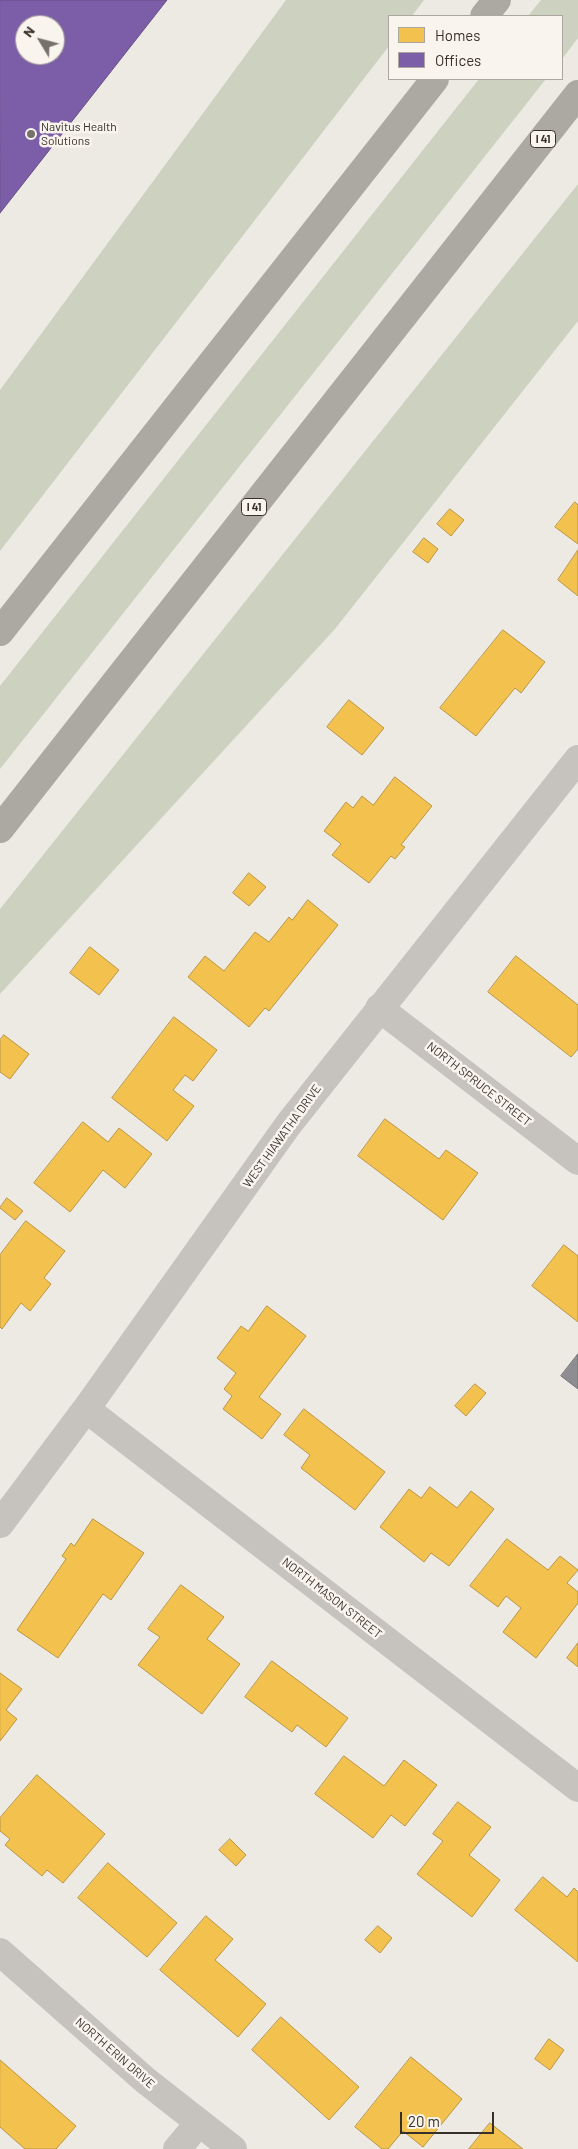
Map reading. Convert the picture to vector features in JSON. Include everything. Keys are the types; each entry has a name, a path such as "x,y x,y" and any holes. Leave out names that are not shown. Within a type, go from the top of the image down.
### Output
{"highway":[{"path":"485,15 497,0"},
{"path":"0,632 434,80"},
{"name":"I 41","path":"0,829 578,94"},
{"path":"508,184 578,104"}],"street":[{"name":"WEST HIAWATHA DRIVE","path":"0,1524 86,1409 288,1125 578,759"},
{"name":"NORTH SPRUCE STREET","path":"380,1008 578,1161"},
{"name":"NORTH MASON STREET","path":"86,1409 578,1788"},
{"name":"NORTH ERIN DRIVE","path":"0,1952 145,2080 233,2149"},
{"path":"177,2149 199,2123"}],"green space":[{"path":"286,0 424,0 413,15 388,15 388,47 0,551 0,390"},
{"path":"541,0 578,0 578,38 563,58 563,15 529,15"},
{"path":"478,80 545,80 0,769 0,686"},
{"path":"578,184 578,321 335,629 0,994 0,909"}],"building: Homes":[{"path":"575,502 578,505 578,544 555,527"},
{"path":"450,509 464,520 451,536 437,524"},
{"path":"424,538 438,549 428,563 413,552"},
{"path":"578,550 578,596 558,580"},
{"path":"503,630 545,662 521,693 515,688 476,736 440,708"},
{"path":"349,700 384,728 362,755 327,727"},
{"path":"395,777 432,806 401,845 405,847 395,859 391,856 369,883 332,855 341,844 324,831 346,802 353,808 362,796 373,805"},
{"path":"249,873 266,887 249,906 233,893"},
{"path":"308,900 338,925 269,1011 265,1008 249,1027 188,977 205,956 224,971 255,932 269,942 289,917 292,920"},
{"path":"90,947 119,970 99,995 70,973"},
{"path":"516,956 578,1005 578,1049 571,1057 488,992"},
{"path":"174,1017 217,1050 193,1081 185,1075 173,1090 194,1106 167,1141 112,1098"},
{"path":"4,1035 29,1054 10,1079 0,1072 0,1040"},
{"path":"385,1119 439,1159 446,1150 478,1173 443,1220 358,1156"},
{"path":"83,1122 108,1142 119,1128 152,1154 125,1188 103,1170 70,1212 34,1183"},
{"path":"7,1198 23,1211 15,1220 0,1208"},
{"path":"26,1221 65,1251 44,1278 51,1284 30,1311 21,1303 2,1329 0,1327 0,1255"},
{"path":"564,1245 578,1256 578,1322 532,1286"},
{"path":"267,1306 306,1336 259,1397 281,1414 262,1439 223,1409 232,1396 224,1389 236,1373 217,1358 241,1326 248,1331"},
{"path":"475,1384 486,1393 466,1416 455,1406"},
{"path":"304,1409 385,1472 355,1510 301,1468 310,1455 284,1435"},
{"path":"430,1487 457,1508 471,1491 494,1509 449,1566 431,1553 424,1562 380,1527 409,1489 421,1498"},
{"path":"93,1519 144,1553 111,1600 103,1594 58,1658 17,1630 66,1559 62,1556 71,1543 74,1546"},
{"path":"507,1539 548,1570 560,1556 578,1570 567,1583 578,1592 578,1603 536,1658 503,1632 521,1608 506,1596 498,1607 470,1586"},
{"path":"181,1585 224,1617 207,1639 240,1664 202,1714 138,1665 160,1637 148,1629"},
{"path":"578,1643 578,1667 567,1658"},
{"path":"272,1661 348,1718 326,1747 297,1725 292,1732 245,1697"},
{"path":"0,1673 22,1689 6,1710 17,1719 0,1741"},
{"path":"344,1756 384,1786 404,1760 437,1785 405,1826 391,1815 373,1838 315,1794"},
{"path":"37,1775 105,1834 63,1883 47,1870 42,1876 5,1845 10,1839 0,1831 0,1818"},
{"path":"458,1802 491,1827 469,1855 500,1880 472,1917 417,1874 443,1841 433,1834"},
{"path":"230,1839 246,1855 236,1866 219,1850"},
{"path":"108,1863 177,1923 147,1957 78,1898"},
{"path":"543,1877 567,1897 574,1888 578,1892 578,1962 515,1910"},
{"path":"206,1916 233,1939 215,1960 266,2004 238,2037 160,1970"},
{"path":"378,1926 392,1938 380,1953 365,1940"},
{"path":"281,2017 359,2087 329,2120 252,2050"},
{"path":"549,2039 564,2050 550,2070 535,2059"},
{"path":"411,2057 462,2099 423,2147 403,2131 388,2149 382,2149 355,2127"},
{"path":"0,2060 76,2126 56,2149 25,2149 0,2127"},
{"path":"490,2123 523,2149 469,2149"}],"building: Offices":[{"name":"Navitus Health Solutions","path":"0,0 167,0 0,213"}],"building: Industry":[{"path":"578,1354 578,1389 561,1376"}],"place":[{"name":"Navitus Health Solutions","path":"31,134"}]}
